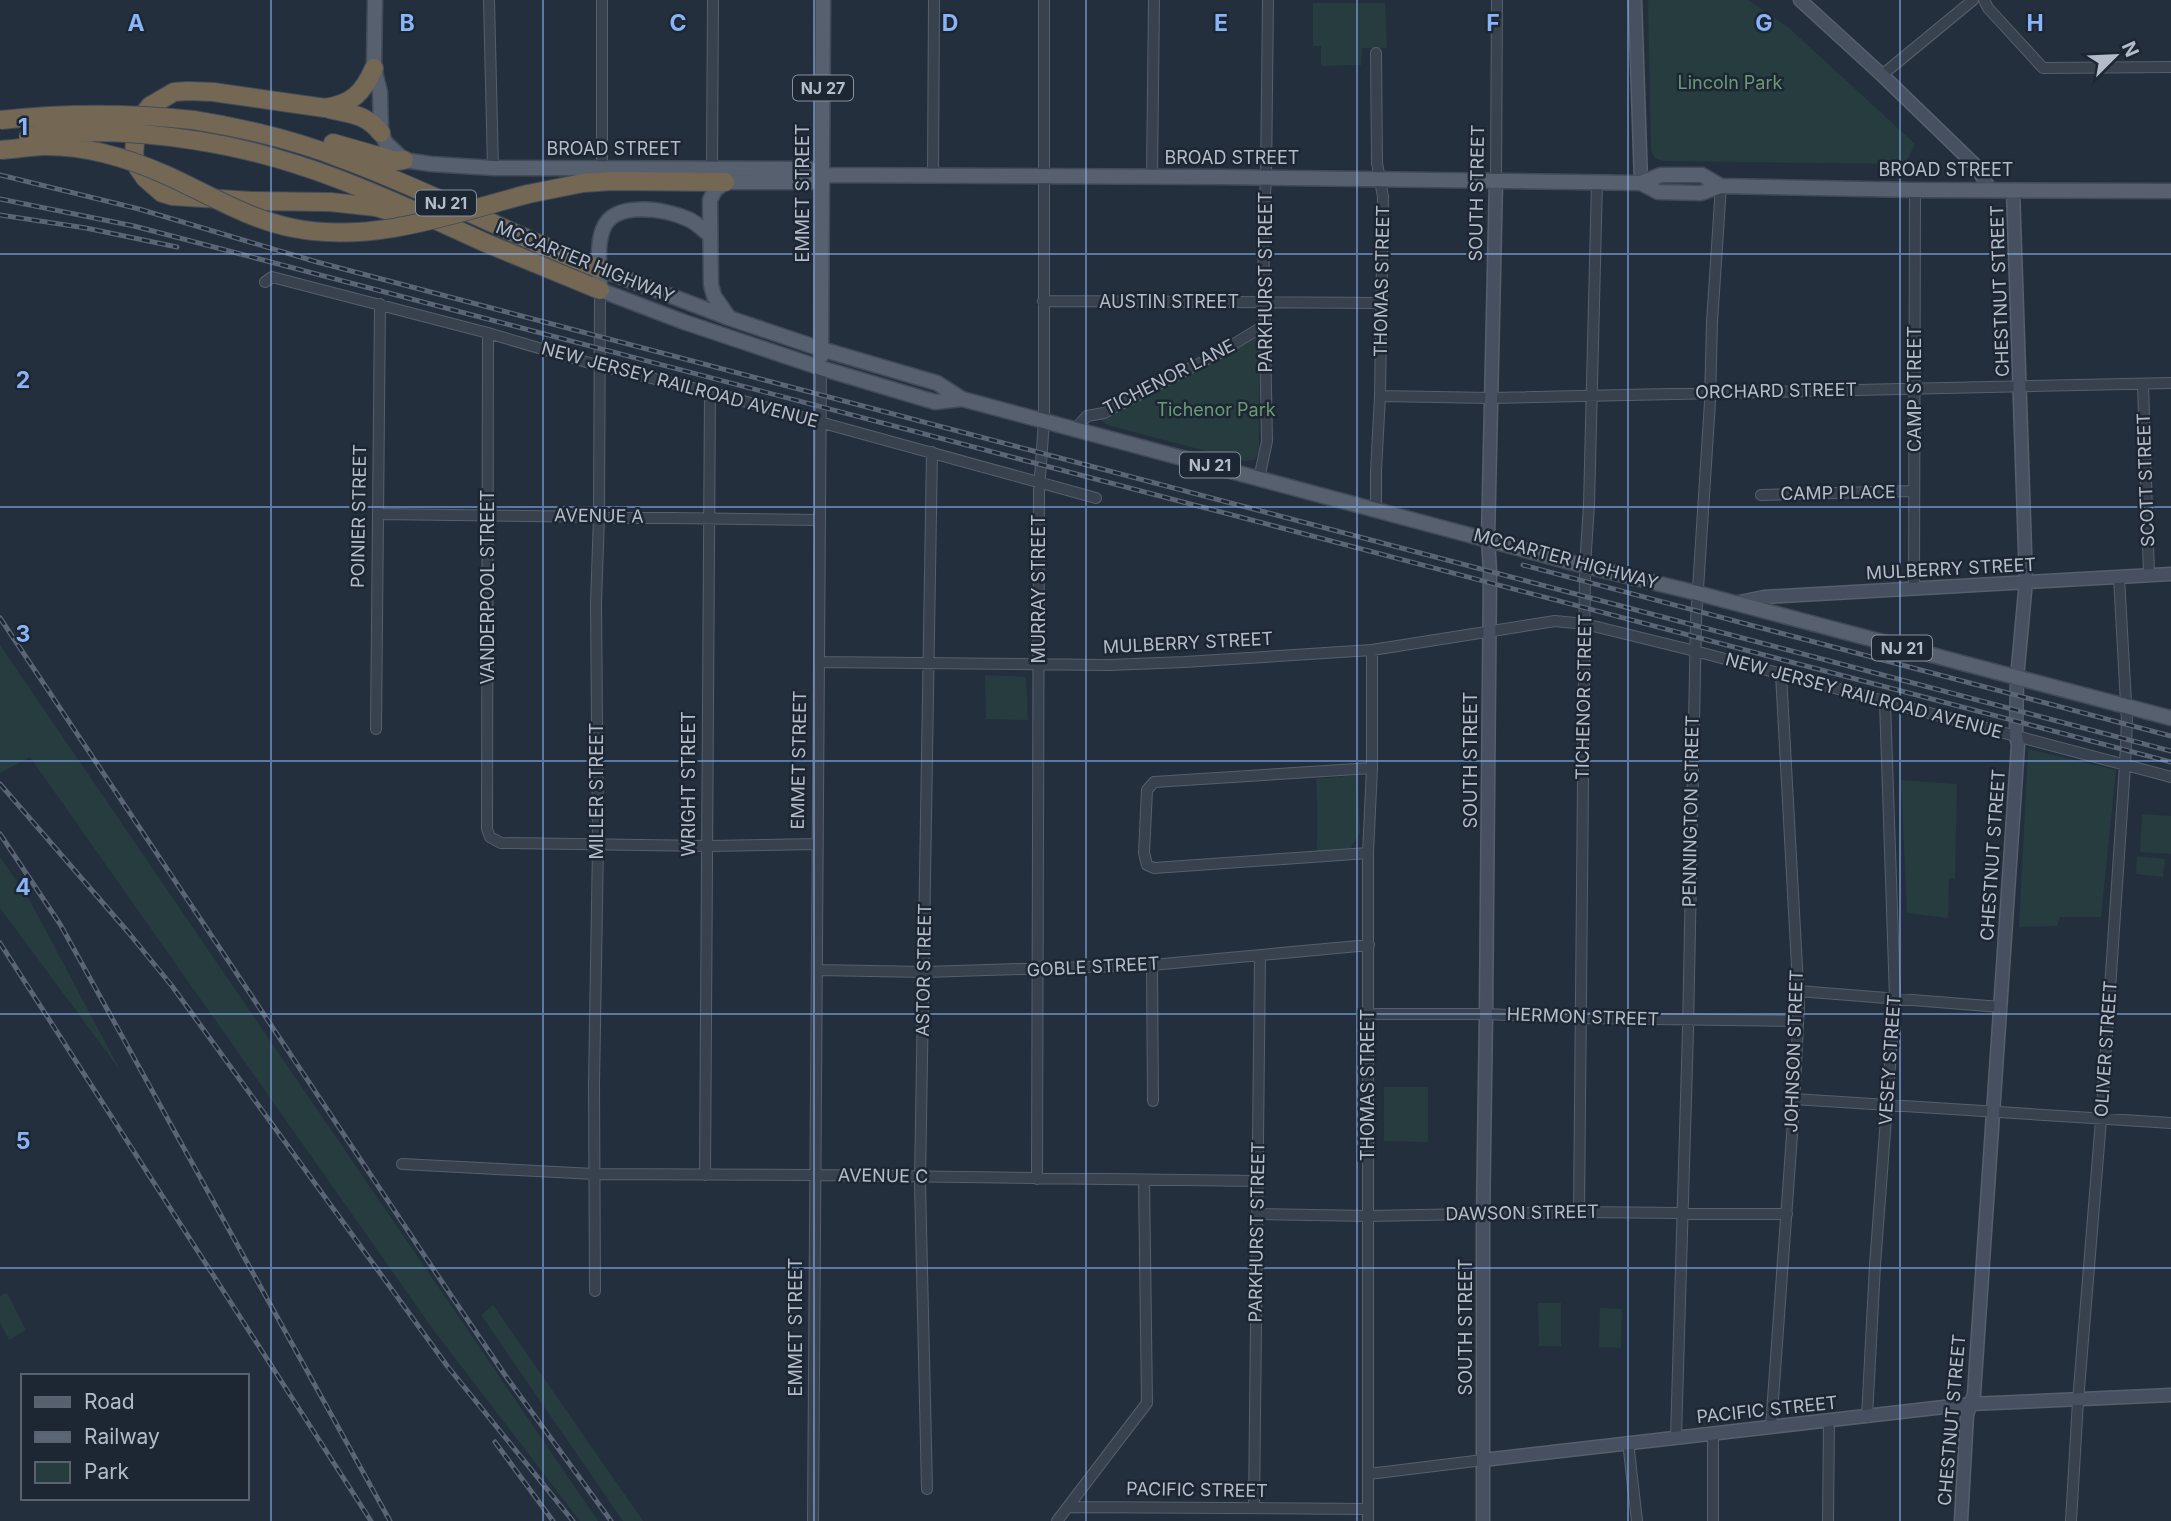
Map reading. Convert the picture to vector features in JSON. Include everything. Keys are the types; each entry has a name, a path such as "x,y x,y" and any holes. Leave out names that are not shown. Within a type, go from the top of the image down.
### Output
{"highway":[{"path":"325,108 341,106 354,99 369,80 374,68"},
{"path":"381,133 372,121 362,116 325,108 213,92 174,92 150,106 142,116 135,128 134,155 145,178 162,192 172,196 330,202 376,207 393,212 419,211"},
{"name":"MCCARTER HIGHWAY","path":"0,120 78,114 124,114 226,125 290,140 366,168 518,236 600,269"},
{"name":"MCCARTER HIGHWAY","path":"0,140 53,134 121,134 241,148 287,160 340,179 600,290"},
{"path":"290,140 330,143 396,161 404,160"},
{"path":"0,150 45,146 104,153 166,175 273,223 324,232 380,231 583,183 725,182"}],"main road":[{"path":"375,0 374,68 380,92 381,133 386,143 404,160"},
{"name":"EMMET STREET","path":"821,368 823,0"},
{"name":"BROAD STREET","path":"404,160 493,168 810,169 822,175 1641,183 1658,192 1701,193 1721,186 2171,191"},
{"name":"BROAD STREET","path":"725,182 811,182 822,175"},
{"path":"725,182 715,190 710,200 711,285 718,303 729,317"},
{"path":"600,290 600,243 604,228 613,215 631,209 677,215 695,222 710,235"},
{"name":"MCCARTER HIGHWAY","path":"600,269 821,349 937,383 962,399 1585,566 1698,593 2171,718"},
{"name":"MCCARTER HIGHWAY","path":"600,290 695,326 821,368 935,402 962,399"}],"street":[{"path":"489,0 493,168"},
{"path":"602,0 602,169"},
{"path":"712,168 713,0"},
{"path":"933,176 934,0"},
{"name":"MURRAY STREET","path":"1037,1179 1040,483 1044,421 1044,0"},
{"path":"1152,177 1154,0"},
{"name":"PARKHURST STREET","path":"1259,479 1267,441 1263,231 1268,0"},
{"name":"SOUTH STREET","path":"1483,1521 1488,539 1497,0"},
{"path":"1635,0 1641,183"},
{"path":"1882,75 1973,0"},
{"path":"1984,0 1988,8 2043,68 2171,66"},
{"path":"1801,1 1975,165 1990,189"},
{"name":"THOMAS STREET","path":"1376,53 1377,163 1383,197 1376,509"},
{"name":"TICHENOR STREET","path":"1579,1212 1585,566 1597,182"},
{"name":"PENNINGTON STREET","path":"1676,1437 1695,651 1721,186"},
{"name":"CAMP STREET","path":"1914,589 1915,190"},
{"name":"CHESTNUT STREET","path":"1961,1521 1967,1417 1974,1394 1994,1112 2018,746 2017,678 2026,581 2014,190"},
{"name":"NEW JERSEY RAILROAD AVENUE","path":"265,282 272,277 380,304 600,366 710,392 1096,498"},
{"name":"MILLER STREET","path":"596,1291 596,603 600,290"},
{"name":"AUSTIN STREET","path":"1043,301 1380,303"},
{"name":"POINIER STREET","path":"376,729 380,304"},
{"name":"TICHENOR LANE","path":"1074,429 1087,416 1104,413 1216,355 1265,325"},
{"name":"VANDERPOOL STREET","path":"488,333 487,829 491,839 501,843 598,845"},
{"name":"EMMET STREET","path":"813,1521 821,368"},
{"name":"ORCHARD STREET","path":"1380,396 1491,398 2171,383"},
{"name":"SCOTT STREET","path":"2143,384 2149,575"},
{"name":"WRIGHT STREET","path":"705,1175 710,392"},
{"name":"ASTOR STREET","path":"927,1489 920,1178 932,452"},
{"name":"CAMP PLACE","path":"1761,495 1914,491"},
{"name":"AVENUE A","path":"378,514 820,520"},
{"name":"MULBERRY STREET","path":"1734,603 1764,597 2171,574"},
{"name":"OLIVER STREET","path":"2071,1521 2125,765 2126,706 2119,577"},
{"name":"NEW JERSEY RAILROAD AVENUE","path":"1555,621 1585,624 1695,651 2171,777"},
{"name":"MULBERRY STREET","path":"819,662 1137,664 1372,650 1555,621"},
{"name":"THOMAS STREET","path":"1368,1521 1368,853 1372,768 1372,650"},
{"name":"JOHNSON STREET","path":"1772,1427 1798,1021 1782,674"},
{"name":"VESEY STREET","path":"1867,1417 1875,1265 1895,998 1885,702"},
{"path":"1368,853 1154,868 1147,865 1144,853 1147,790 1154,782 1372,768"},
{"path":"598,845 817,844"},
{"name":"GOBLE STREET","path":"817,970 924,972 1152,965 1368,945"},
{"name":"PARKHURST STREET","path":"1254,1508 1260,955"},
{"path":"1152,965 1153,1101"},
{"path":"1798,991 2000,1007"},
{"name":"HERMON STREET","path":"1368,1014 1798,1021"},
{"path":"1794,1099 2171,1123"},
{"name":"AVENUE C","path":"402,1164 594,1174 1258,1181"},
{"path":"1057,1521 1147,1403 1144,1180"},
{"name":"DAWSON STREET","path":"1257,1214 1787,1214"},
{"name":"PACIFIC STREET","path":"1369,1474 1970,1404 2171,1395"},
{"path":"1828,1521 1829,1421"},
{"path":"1713,1433 1713,1521"},
{"path":"1628,1443 1637,1521"},
{"name":"PACIFIC STREET","path":"1068,1507 1368,1510"}],"green space":[{"name":"Lincoln Park","path":"1648,0 1748,0 1789,28 1915,144 1905,164 1663,161 1655,158 1651,150"},
{"path":"1313,3 1385,3 1387,48 1362,48 1361,65 1321,66 1321,46 1313,46"},
{"name":"Tichenor Park","path":"1256,337 1259,339 1259,448 1255,460 1244,461 1107,425 1100,419 1213,364"},
{"path":"0,645 598,1521 580,1521 435,1332 30,757 0,773"},
{"path":"985,675 1026,677 1028,720 986,719"},
{"path":"2028,749 2116,770 2101,917 2060,917 2057,926 2019,927"},
{"path":"1358,775 1360,832 1351,848 1317,851 1316,779"},
{"path":"1901,780 1957,784 1955,878 1949,878 1948,918 1907,913"},
{"path":"2142,814 2171,816 2171,854 2140,852"},
{"path":"2137,856 2165,859 2163,877 2136,874"},
{"path":"0,857 29,899 120,1070 0,908"},
{"path":"1384,1087 1428,1087 1428,1142 1384,1141"},
{"path":"7,1293 26,1330 9,1340 0,1322 0,1296"},
{"path":"1538,1303 1561,1303 1561,1346 1539,1346"},
{"path":"493,1305 643,1521 623,1521 481,1315"},
{"path":"1600,1308 1622,1309 1621,1348 1599,1347"}],"railway":[{"path":"0,175 139,209 317,262 2171,751"},
{"path":"0,199 134,226 2171,762"},
{"path":"0,215 86,228 177,247"},
{"path":"1523,565 2171,736"},
{"path":"0,618 446,1288 505,1375 611,1521"},
{"path":"0,784 172,986 448,1367 573,1521"},
{"path":"0,834 60,924 390,1521"},
{"path":"0,943 371,1521"},
{"path":"495,1442 553,1521"}]}
